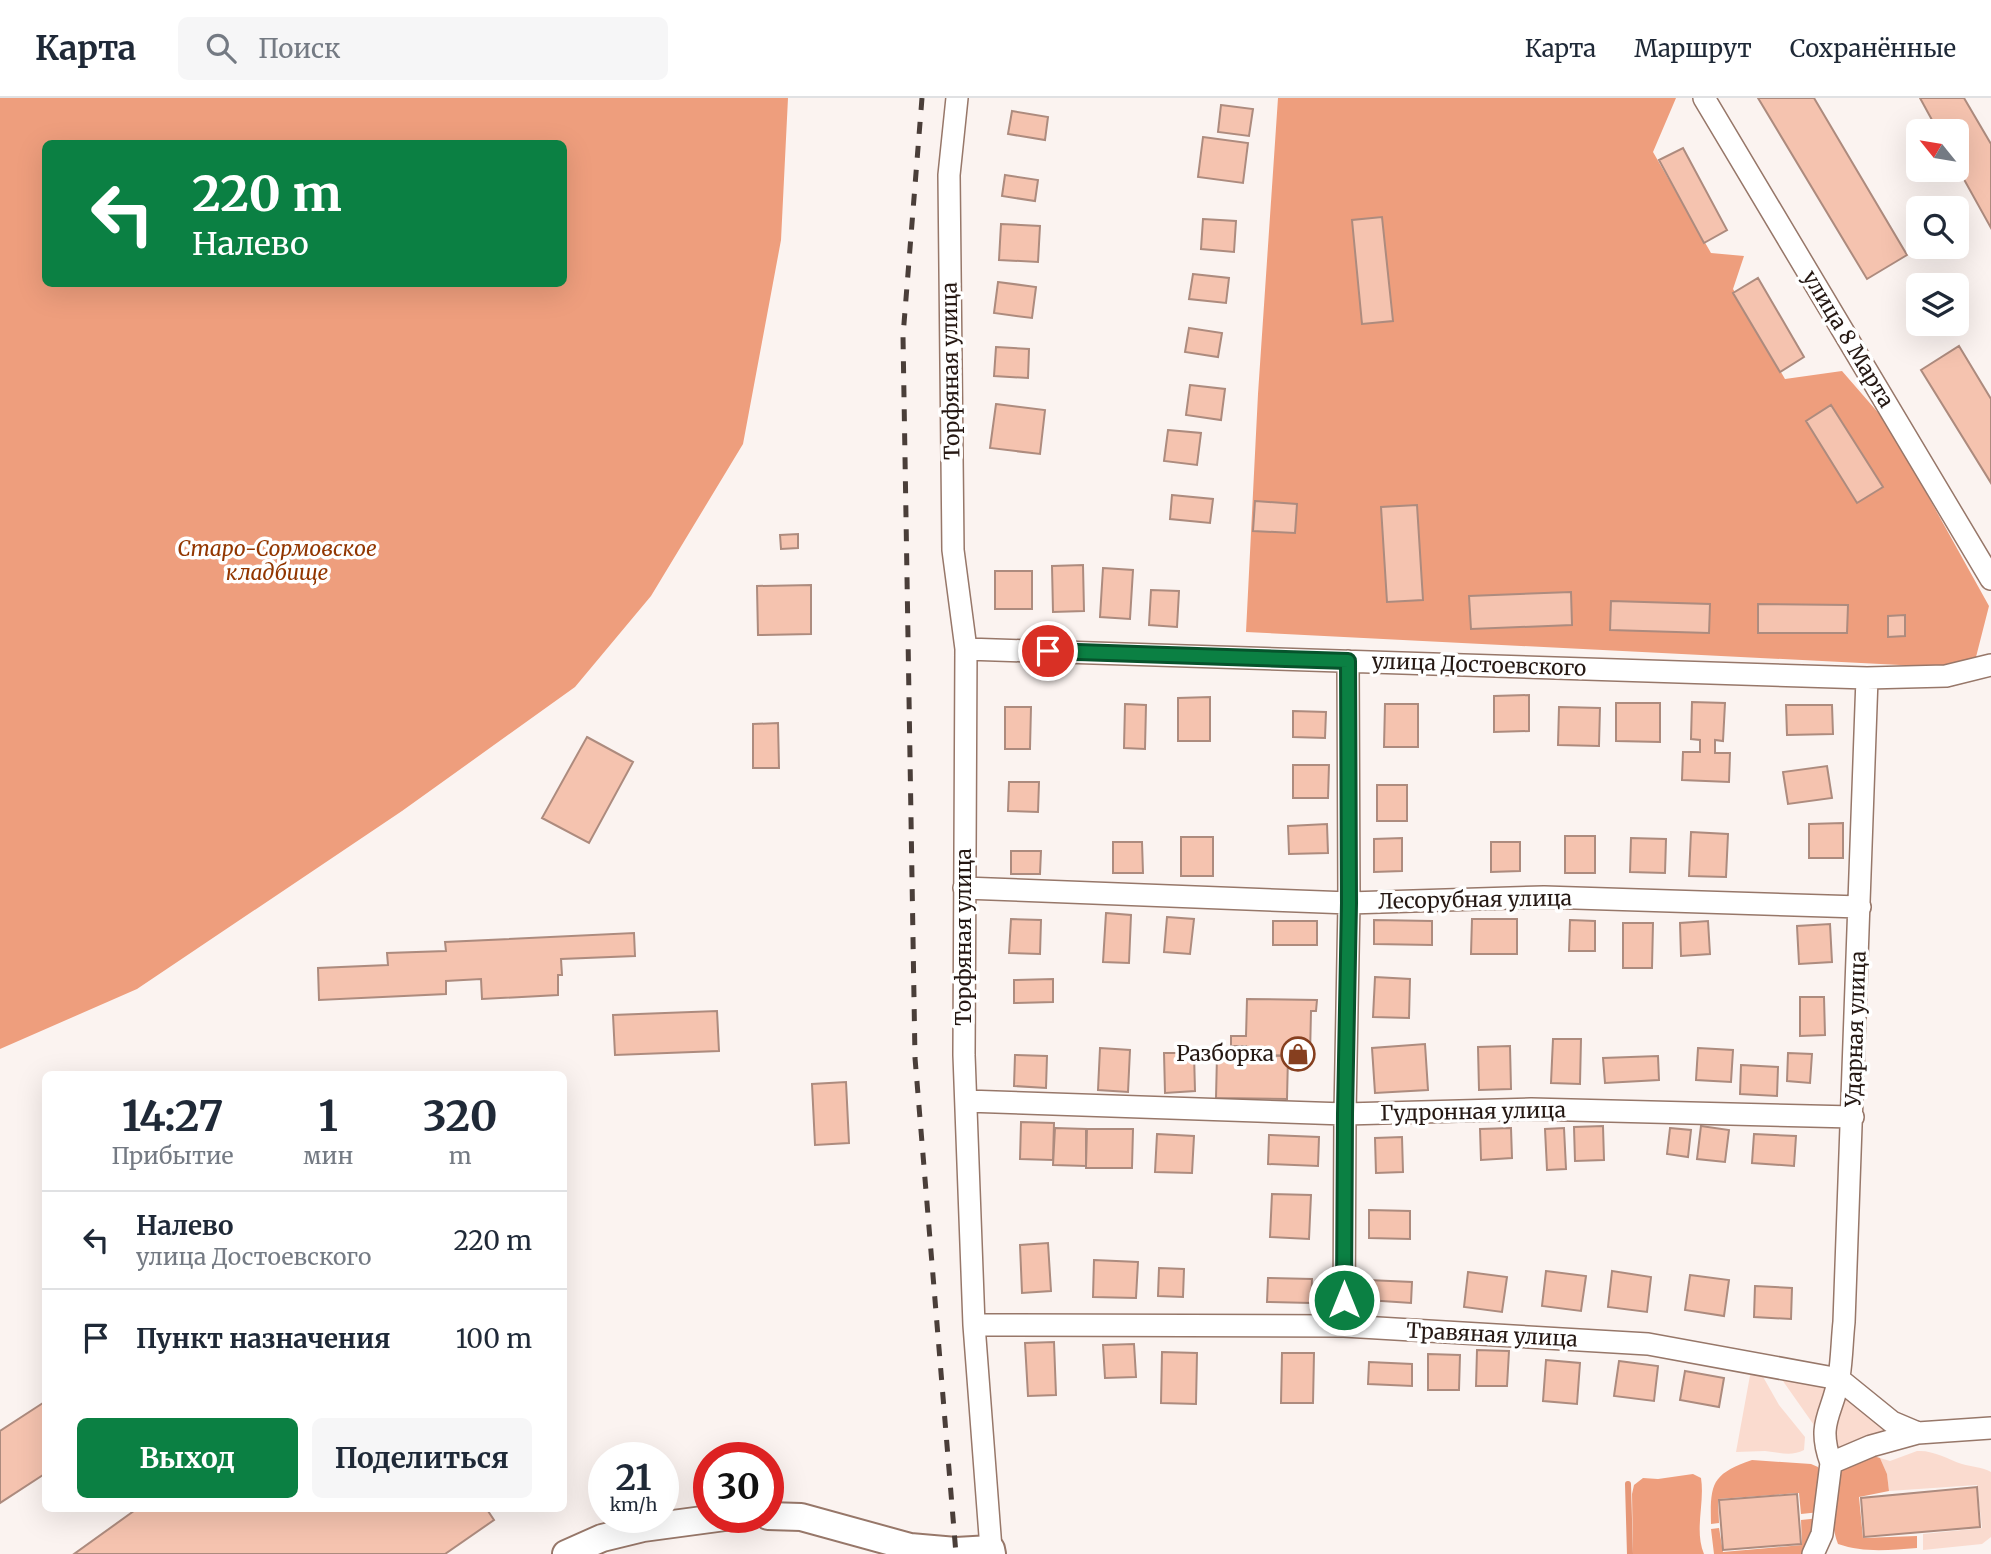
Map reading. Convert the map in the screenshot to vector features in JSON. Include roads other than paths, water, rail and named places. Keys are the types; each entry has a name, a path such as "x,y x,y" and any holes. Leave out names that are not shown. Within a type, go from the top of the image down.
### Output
{"street":[{"name":"Торфяная улица","path":"784,1516 801,1517 910,1547 992,1552 974,1325 966,1101 966,649 954,550 949,175 957,98"},
{"name":"улица 8 Марта","path":"1704,98 1991,579"},
{"name":"улица Достоевского","path":"966,649 1867,678 1946,676 1991,665"},
{"path":"1344,1326 1349,903 1348,661"},
{"name":"Ударная улица","path":"1813,1554 1822,1534 1830,1463 1824,1446 1824,1426 1839,1379 1844,1322 1867,678"},
{"name":"Лесорубная улица","path":"964,888 1349,903 1544,897 1860,907"},
{"name":"Гудронная улица","path":"966,1101 1345,1114 1531,1110 1853,1116"},
{"name":"Травяная улица","path":"974,1325 1344,1326 1648,1344 1839,1379"},
{"path":"1839,1379 1892,1422 1918,1433"},
{"path":"1830,1463 1871,1446 1918,1433 1991,1428"},
{"path":"566,1554 602,1538 643,1528 693,1521"}],"waterway":[{"path":"1628,1484 1630,1554"}],"railway":[{"path":"922,98 903,336 915,1058 956,1554"}],"place":[{"name":"Разборка","path":"1298,1054"}],"park label":[{"name":"Старо-Сормовское кладбище","path":"277,561"}]}
